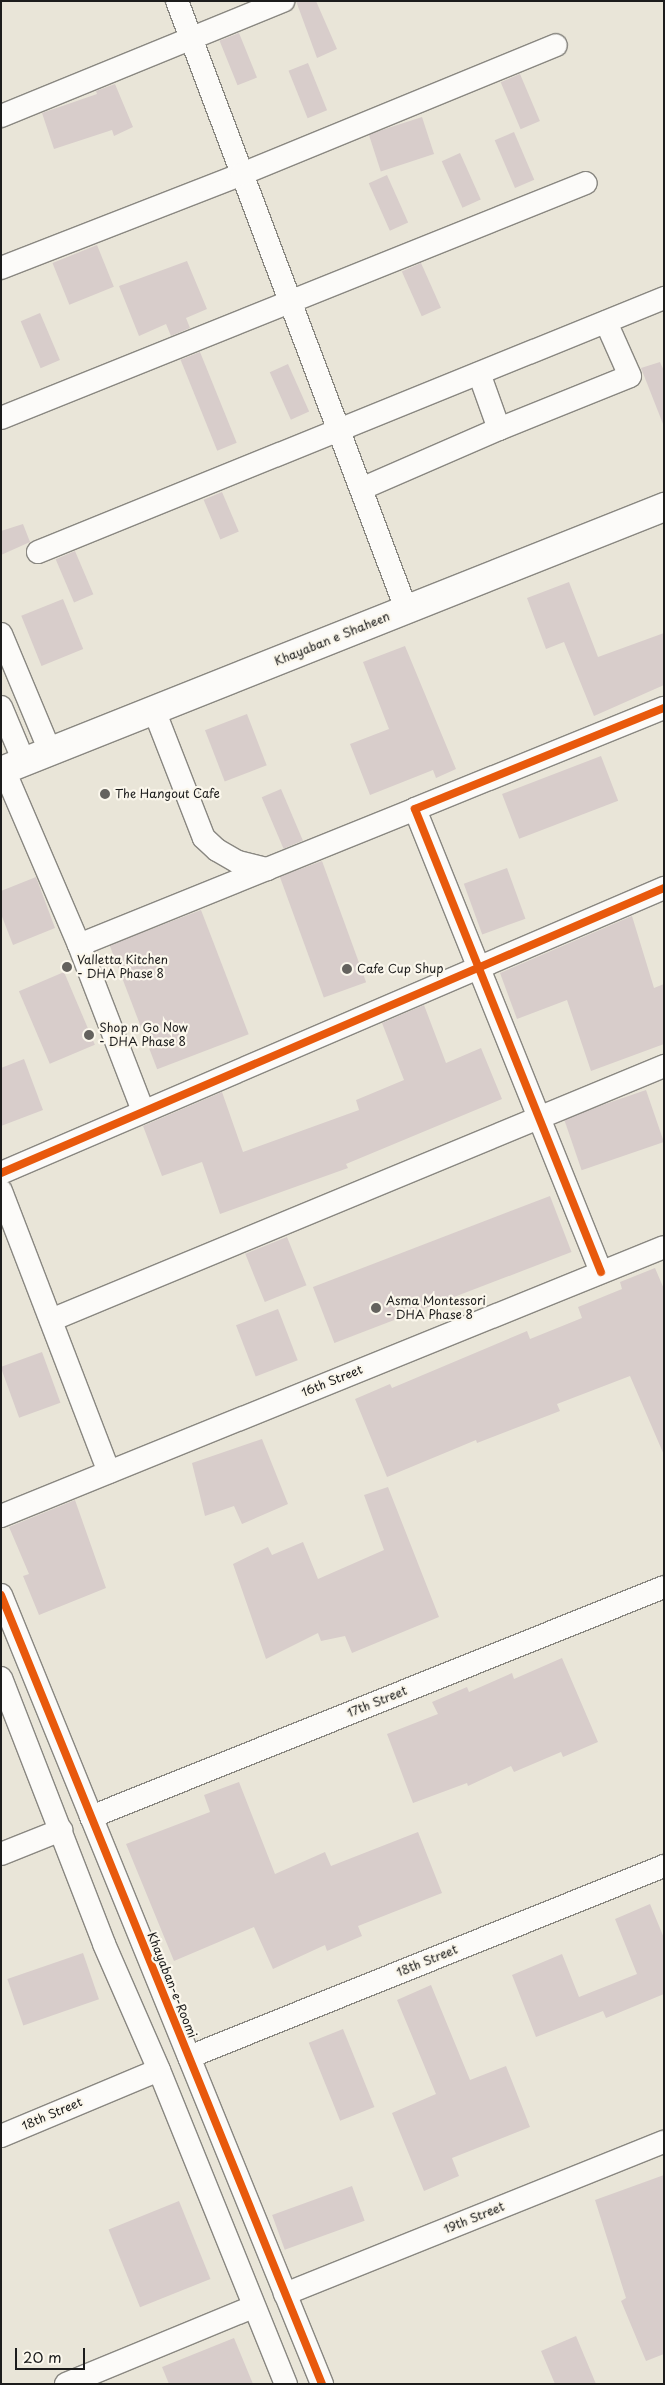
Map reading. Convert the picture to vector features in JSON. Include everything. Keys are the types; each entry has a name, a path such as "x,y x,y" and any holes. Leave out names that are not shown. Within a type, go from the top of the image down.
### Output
{"main road":[{"name":"Khayaban e Shaheen","path":"10,767 664,507"}],"street":[{"path":"177,1 406,609"},
{"path":"1,116 283,1"},
{"path":"1,268 242,174 556,45"},
{"path":"1,418 586,183"},
{"path":"38,552 664,298"},
{"path":"361,489 499,429 630,376 606,322"},
{"path":"479,373 499,429"},
{"path":"1,634 50,751"},
{"path":"1,707 10,767 143,1111"},
{"path":"79,946 664,708"},
{"path":"154,710 204,838 217,850 238,862 267,869"},
{"path":"415,809 602,1272"},
{"path":"1,1173 664,888"},
{"path":"51,1320 664,1066"},
{"path":"1,1191 109,1472"},
{"name":"16th Street","path":"1,1516 664,1247"},
{"name":"17th Street","path":"91,1817 664,1587"},
{"name":"Khayaban-e-Roomi","path":"1,1595 322,2384"},
{"path":"1,1678 104,1944 159,2070 253,2307 286,2384"},
{"path":"1,1854 61,1830"},
{"name":"18th Street","path":"189,2057 664,1866"},
{"path":"104,1944 114,1951 125,1951 135,1944 139,1933"},
{"path":"131,2007 132,1990 141,1982 152,1982 161,1989"},
{"name":"18th Street","path":"1,2136 159,2070"},
{"name":"19th Street","path":"285,2294 664,2142"},
{"path":"66,2384 253,2307"}],"building":[{"path":"296,1 316,1 337,49 317,58"},
{"path":"239,33 257,78 238,85 220,41"},
{"path":"308,63 327,110 308,118 289,71"},
{"path":"520,74 540,121 521,129 501,82"},
{"path":"115,84 133,127 114,136 112,130 54,149 42,113 97,94 96,91"},
{"path":"422,117 434,154 381,171 369,134"},
{"path":"514,132 534,180 515,188 495,140"},
{"path":"460,153 481,200 462,208 442,161"},
{"path":"387,175 408,223 390,231 369,183"},
{"path":"97,245 114,287 69,305 52,263"},
{"path":"187,261 207,309 186,318 190,328 171,336 166,324 139,336 119,286"},
{"path":"421,263 441,308 422,316 402,272"},
{"path":"40,313 60,360 41,368 21,321"},
{"path":"200,352 237,443 217,451 181,360"},
{"path":"660,362 664,371 663,424 641,368"},
{"path":"288,364 309,412 291,420 270,372"},
{"path":"222,492 239,532 220,539 204,500"},
{"path":"23,524 30,542 1,555 1,531"},
{"path":"75,551 93,594 74,602 56,559"},
{"path":"569,582 598,657 664,633 664,685 594,716 564,642 546,649 527,598"},
{"path":"63,599 83,649 42,666 21,616"},
{"path":"405,646 456,769 436,778 433,770 370,795 350,744 389,729 363,662"},
{"path":"247,714 267,765 225,781 205,730"},
{"path":"601,756 618,801 519,839 502,794"},
{"path":"281,789 303,841 284,849 262,797"},
{"path":"322,861 366,982 324,998 280,876"},
{"path":"507,868 525,919 482,934 464,884"},
{"path":"36,877 55,928 13,945 1,914 1,891"},
{"path":"201,910 249,1034 157,1069 110,945"},
{"path":"632,916 654,988 664,984 664,1044 591,1071 567,1000 517,1019 500,973"},
{"path":"64,972 95,1045 50,1064 19,991"},
{"path":"424,1005 446,1063 481,1048 502,1099 346,1164 348,1168 220,1214 202,1162 162,1176 143,1126 222,1092 243,1152 359,1110 356,1100 404,1080 382,1023"},
{"path":"24,1059 43,1110 1,1126 1,1068"},
{"path":"646,1090 664,1142 582,1170 564,1118"},
{"path":"550,1196 572,1252 334,1343 313,1287"},
{"path":"287,1237 306,1285 265,1302 245,1254"},
{"path":"655,1268 664,1289 664,1455 630,1376 557,1404 560,1411 477,1443 476,1440 387,1477 355,1399 390,1384 392,1388 527,1331 530,1339 582,1318 578,1307 622,1289 620,1282"},
{"path":"278,1309 298,1360 256,1376 236,1325"},
{"path":"42,1352 60,1403 19,1418 1,1367"},
{"path":"262,1439 288,1504 242,1524 234,1506 205,1516 192,1463"},
{"path":"388,1487 439,1617 352,1653 345,1636 321,1641 318,1633 266,1659 233,1564 268,1547 272,1555 303,1542 318,1579 384,1550 364,1495"},
{"path":"75,1500 106,1588 39,1615 23,1576 29,1574 9,1527"},
{"path":"562,1658 598,1742 563,1757 561,1752 514,1772 511,1766 468,1786 467,1783 413,1803 387,1734 438,1714 432,1702 467,1687 469,1692 512,1673 514,1679"},
{"path":"239,1782 275,1874 325,1852 331,1866 418,1832 442,1893 358,1926 362,1936 327,1951 325,1945 273,1969 254,1927 174,1961 126,1844 210,1812 204,1795"},
{"path":"650,1904 664,1938 664,1994 606,2018 603,2011 536,2037 512,1975 562,1954 579,1997 637,1974 615,1919"},
{"path":"83,1953 99,1999 23,2025 7,1979"},
{"path":"431,1985 470,2080 506,2066 530,2127 452,2158 459,2176 424,2191 392,2113 436,2094 397,2000"},
{"path":"343,2029 374,2107 340,2121 309,2043"},
{"path":"664,2175 664,2354 646,2361 621,2301 626,2298 595,2200"},
{"path":"352,2186 365,2221 285,2250 272,2215"},
{"path":"179,2201 210,2279 140,2307 109,2229"},
{"path":"576,2336 596,2384 555,2384 541,2351"},
{"path":"234,2338 253,2384 169,2384 162,2367"}],"cycle path":[{"path":"601,1272 415,809 664,708"},
{"path":"1,1173 664,888"},
{"path":"1,1595 322,2384"}],"place":[{"name":"The Hangout Cafe","path":"105,794"},
{"name":"Valletta Kitchen - DHA Phase 8","path":"67,967"},
{"name":"Cafe Cup Shup","path":"347,969"},
{"name":"Shop n Go Now - DHA Phase 8","path":"89,1035"},
{"name":"Asma Montessori - DHA Phase 8","path":"376,1308"}]}
